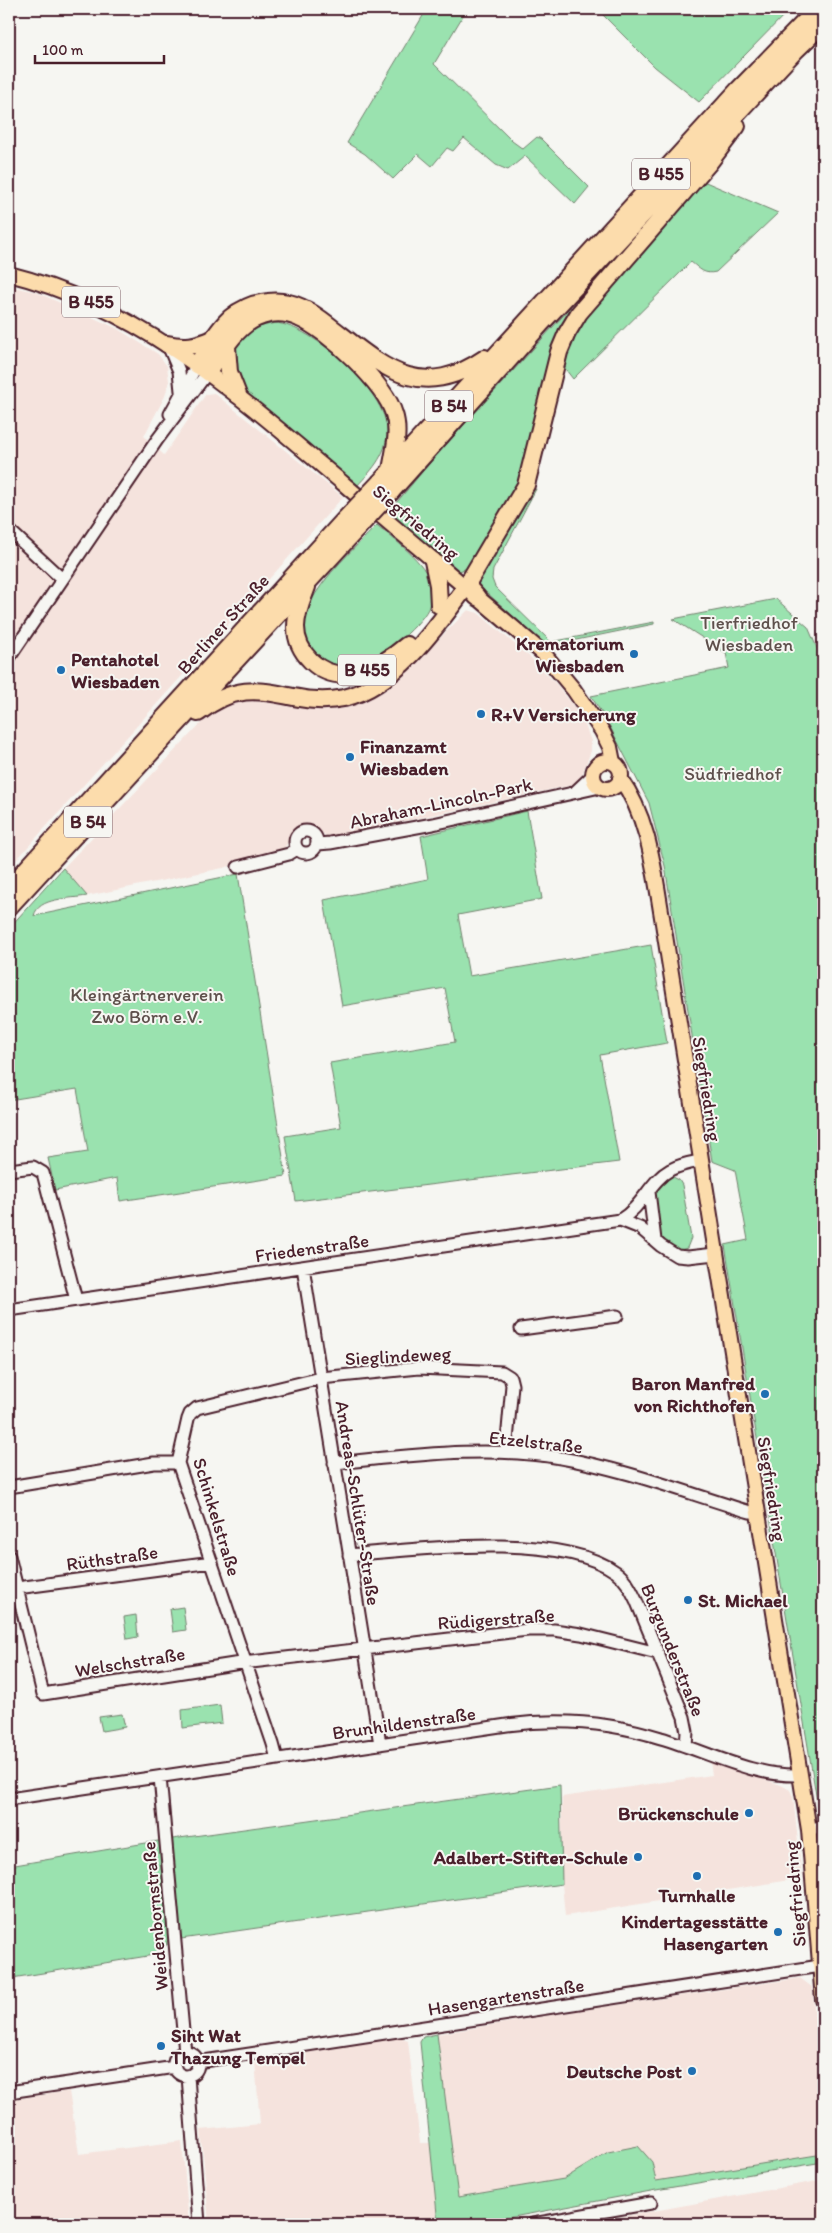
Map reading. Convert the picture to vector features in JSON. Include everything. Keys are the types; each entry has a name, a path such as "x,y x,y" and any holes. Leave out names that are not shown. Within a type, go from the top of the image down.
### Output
{"highway":[{"name":"B 455","path":"167,344 181,347 220,343 223,326 238,313 255,304 274,301 303,307 372,359 391,370 418,378 442,378 468,369 507,343 739,89 817,9"},
{"name":"B 455","path":"439,606 420,632 391,658 362,672 350,674 332,673 313,663 298,642 297,617 311,578 351,524 387,481 541,324 823,24"},
{"path":"471,592 470,581 526,485 559,352 572,322 723,146 761,88"},
{"path":"202,368 220,343 251,321 262,316 277,313 290,315 318,329 362,367 390,402 397,428 396,444 387,481"},
{"path":"220,343 238,395"},
{"name":"B 54","path":"387,481 507,343"},
{"name":"Berliner Straße","path":"9,888 351,524"},
{"path":"433,561 438,585 439,606"},
{"name":"B 54","path":"9,907 167,738 311,578"},
{"path":"439,606 453,589 471,592"},
{"path":"167,738 208,705 224,696 239,692 263,691 320,700 342,698 359,692 381,679 411,656 471,592"}],"main road":[{"name":"B 455","path":"9,274 69,293 121,316 202,368"},
{"name":"Siegfriedring","path":"202,368 238,395 547,658 574,690 608,741 606,775 631,792 653,868 809,1830 823,2000"}],"street":[{"path":"167,344 176,362 181,391"},
{"path":"156,440 181,391 202,368"},
{"path":"9,658 156,440 202,368"},
{"path":"9,530 62,579"},
{"name":"Abraham-Lincoln-Park","path":"238,867 289,854 297,850 308,854 318,844 433,824 570,794 606,775"},
{"path":"297,850 296,839 303,831 314,834 318,844"},
{"path":"620,1220 634,1211 660,1177 668,1171 683,1164 700,1161"},
{"path":"9,1170 33,1167 43,1173 76,1300"},
{"path":"648,1192 655,1240"},
{"path":"620,1220 640,1228 677,1256 688,1257 715,1254"},
{"name":"Friedenstraße","path":"9,1310 620,1220"},
{"name":"Andreas-Schlüter-Straße","path":"302,1267 380,1744"},
{"path":"521,1330 617,1316"},
{"name":"Sieglindeweg","path":"321,1378 419,1368 507,1373 512,1385 506,1452"},
{"name":"Schinkelstraße","path":"277,1759 178,1463 188,1419 193,1410 321,1378"},
{"name":"Etzelstraße","path":"334,1463 426,1454 506,1452 560,1458 704,1497 750,1512 757,1512"},
{"path":"9,1487 154,1463 178,1463"},
{"name":"Burgunderstraße","path":"349,1555 432,1548 505,1546 587,1557 618,1573 630,1586 684,1717 688,1732 686,1746"},
{"name":"Welschstraße","path":"9,1556 43,1694 166,1674 364,1650"},
{"name":"Rüthstraße","path":"17,1588 212,1562"},
{"name":"Rüdigerstraße","path":"364,1650 504,1632 554,1630 581,1634 658,1654"},
{"name":"Brunhildenstraße","path":"9,1799 507,1725 557,1721 609,1725 652,1735 760,1770 787,1775 800,1775"},
{"name":"Weidenbornstraße","path":"160,1777 185,2052"},
{"path":"809,1830 823,1826"},
{"name":"Hasengartenstraße","path":"197,2062 820,1966"},
{"path":"185,2052 192,2054 197,2062 196,2069 188,2076 181,2075 174,2067 176,2057 185,2052"},
{"path":"9,2092 174,2067"},
{"path":"188,2076 199,2224"},
{"path":"533,2224 651,2203"}],"shaded area":[{"path":"9,286 36,292 116,328 158,354 167,366 169,381 165,396 144,436 164,455 206,394 214,393 343,497 9,868"},
{"path":"468,610 478,613 531,658 557,685 582,717 591,741 591,751 581,777 572,785 334,836 326,836 314,828 303,826 294,831 284,849 223,868 87,896 63,868 205,719 222,707 236,701 250,700 323,709 364,702 386,690"},
{"name":"Adalbert-Stifter-Schule","path":"710,1761 781,1785 790,1790 793,1797 802,1878 565,1916 562,1884 562,1797 712,1775"},
{"path":"800,1978 812,1987 823,2100 823,2154 656,2181 652,2162 608,2152 564,2179 458,2197 437,2034 576,2011"},
{"path":"399,2038 408,2041 420,2143 430,2143 438,2224 209,2224 201,2130 260,2124 255,2061"},
{"path":"69,2091 79,2154 182,2141 189,2224 9,2224 9,2211 11,2210 9,2192 9,2100"},
{"path":"823,2180 823,2224 581,2224 599,2221"}],"green space":[{"path":"427,9 467,9 434,64 512,141 523,149 537,137 541,139 589,187 575,204 525,156 508,170 496,165 464,138 453,151 447,148 432,166 418,154 393,179 365,154 347,143"},
{"path":"597,9 790,9 699,102 655,67"},
{"path":"701,180 778,213 716,272 705,272 691,262 573,379 559,361 579,318"},
{"path":"571,307 574,312 521,483 486,546 467,568 457,572 386,515 433,459"},
{"path":"275,323 308,335 345,363 375,398 384,415 387,431 381,456 354,489 256,404 238,381 234,352 242,337 250,329"},
{"path":"536,489 493,570 492,579 495,587 551,642 654,622 654,624 547,646 478,585 477,582 531,491"},
{"path":"377,525 408,551 423,567 430,583 431,593 428,609 416,625 396,644 374,659 355,667 342,667 330,664 319,659 305,641 303,630 304,618 309,605 323,583"},
{"name":"Südfriedhof","path":"776,599 808,627 823,662 823,1809 817,1801 725,1245 748,1240 735,1170 712,1161 665,866 649,803 608,723 591,696 729,668 726,653 673,619"},
{"path":"527,811 542,899 458,915 469,976 651,945 667,1043 600,1055 619,1162 296,1201 285,1136 341,1127 330,1063 455,1042 445,988 342,1006 324,900 428,879 421,836"},
{"name":"Kleingärtnerverein Zwo Börn e.V.","path":"63,868 87,896 48,902 37,910 34,916 238,874 286,1176 120,1201 117,1178 55,1190 48,1158 88,1152 77,1089 9,1100 9,928"},
{"path":"671,1176 679,1180 682,1185 691,1238 687,1248 677,1251 664,1243 655,1204 658,1185"},
{"path":"183,1607 186,1630 173,1632 170,1609"},
{"path":"136,1615 138,1637 127,1639 124,1617"},
{"path":"220,1705 222,1723 183,1728 182,1710"},
{"path":"122,1714 125,1727 102,1731 99,1717"},
{"path":"560,1785 562,1884 167,1941 167,1945 160,1946 160,1954 12,1978 14,1994 9,1995 9,1866 158,1841"},
{"path":"437,2034 458,2197 564,2179 608,2152 638,2146 652,2162 656,2181 823,2154 823,2162 656,2190 476,2224 438,2224 420,2042 423,2037"}],"place":[{"name":"Krematorium Wiesbaden","path":"634,654"},
{"name":"Pentahotel Wiesbaden","path":"61,670"},
{"name":"R+V Versicherung","path":"481,714"},
{"name":"Finanzamt Wiesbaden","path":"350,757"},
{"name":"Baron Manfred von Richthofen","path":"765,1394"},
{"name":"St. Michael","path":"688,1600"},
{"name":"Brückenschule","path":"749,1813"},
{"name":"Adalbert-Stifter-Schule","path":"638,1857"},
{"name":"Turnhalle","path":"697,1876"},
{"name":"Kindertagesstätte Hasengarten","path":"778,1932"},
{"name":"Siht Wat Thazung Tempel","path":"161,2046"},
{"name":"Deutsche Post","path":"692,2071"}],"park label":[{"name":"Tierfriedhof Wiesbaden","path":"749,633"}]}
